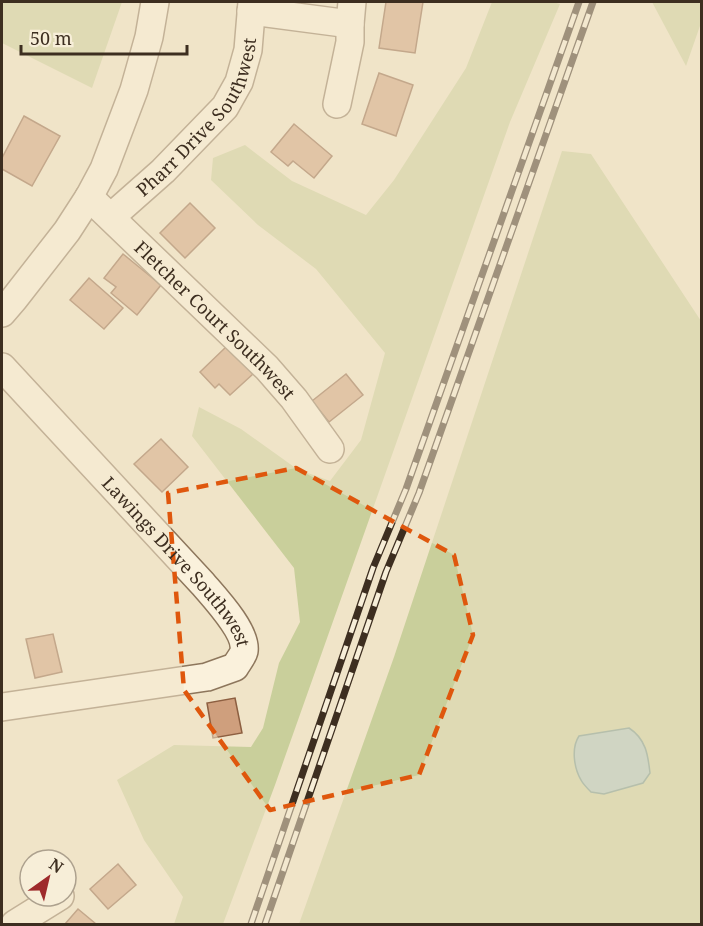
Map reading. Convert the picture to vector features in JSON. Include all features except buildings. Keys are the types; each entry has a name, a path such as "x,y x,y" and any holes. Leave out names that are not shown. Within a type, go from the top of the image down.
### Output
{"street":[{"path":"6,299 67,231 104,169 134,90 155,2"},
{"path":"251,7 351,13 350,42 337,104"},
{"name":"Pharr Drive Southwest","path":"111,217 163,171 225,107 239,82 249,50 251,7"},
{"name":"Fletcher Court Southwest","path":"89,196 267,368 294,399 330,449"},
{"name":"Lawings Drive Southwest","path":"2,367 203,584 231,617 242,636 244,651 235,667 207,677 2,707"},
{"path":"15,924 41,908"}],"highlighted area":[{"path":"296,468 454,555 473,635 419,775 270,810 184,690 168,493"}],"green space":[{"path":"2,2 122,2 92,88 2,43"},
{"path":"492,2 560,4 510,122 275,785 223,924 174,924 183,897 144,840 117,780 174,745 251,747 263,728 279,663 300,622 294,568 192,436 199,407 241,429 297,469 330,481 361,440 385,353 316,269 258,225 211,180 213,158 245,145 292,181 366,215 394,180 466,68"},
{"path":"652,2 701,2 701,23 686,66"},
{"path":"562,151 591,154 701,321 701,924 299,924 394,657"}],"water":[{"path":"629,728 643,742 650,773 643,783 604,794 591,792 582,782 575,764 574,752 579,736"}],"railway":[{"path":"251,924 373,568 406,489 579,2"},
{"path":"265,924 386,572 419,493 593,2"}]}
